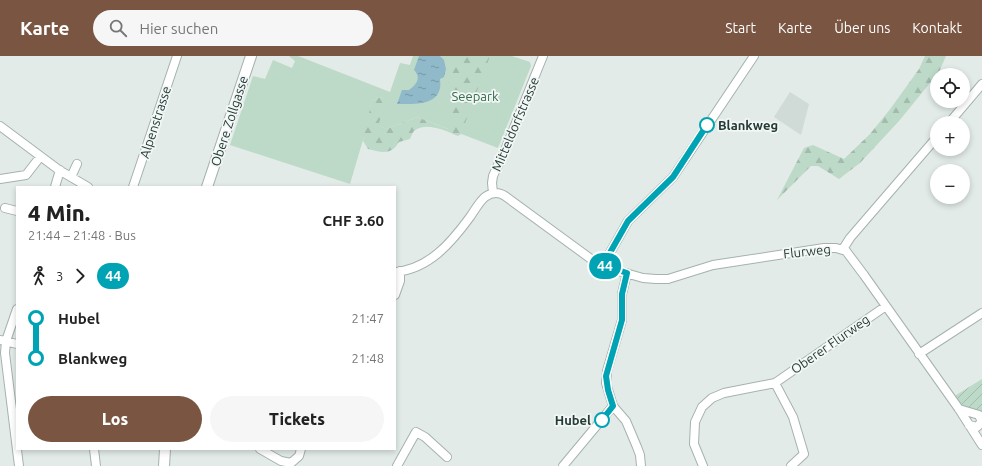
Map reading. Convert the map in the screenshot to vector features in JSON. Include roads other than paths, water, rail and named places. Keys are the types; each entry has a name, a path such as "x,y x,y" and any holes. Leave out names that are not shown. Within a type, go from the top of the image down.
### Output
{"street":[{"name":"Alpenstrasse","path":"133,186 177,56"},
{"name":"Obere Zollgasse","path":"208,186 251,56"},
{"name":"Mitteldorfstrasse","path":"493,193 493,176 543,56"},
{"path":"603,265 628,221 673,177 754,56"},
{"path":"955,116 982,84"},
{"path":"0,126 40,157 86,186"},
{"name":"Flurweg","path":"493,193 503,195 583,254 603,265 656,280 676,278 713,265 816,248 843,249 850,238 930,145"},
{"path":"0,179 26,175 40,157"},
{"path":"70,177 77,164"},
{"path":"55,186 60,170"},
{"path":"396,292 400,282 398,272 416,268 435,256 446,246 483,199 493,193"},
{"path":"5,208 16,211"},
{"path":"843,249 851,256 959,409 982,445"},
{"path":"627,273 622,294 622,320 606,376 608,390 613,406 624,418 639,451 640,466"},
{"name":"Oberer Flurweg","path":"703,466 694,444 695,422 702,407 712,398 724,393 775,383 886,306"},
{"path":"16,310 3,340 5,353 4,378 16,448"},
{"path":"919,354 982,313"},
{"path":"3,340 16,344"},
{"path":"775,383 793,417 804,454 791,466"},
{"path":"563,466 613,406"},
{"path":"959,409 978,414 981,420 980,424 977,427 969,425"},
{"path":"396,466 416,432 425,437 447,457"},
{"path":"16,450 19,466"},
{"path":"94,450 96,466"},
{"path":"164,466 165,450"},
{"path":"262,450 281,461 291,463 299,456 301,450"}],"water":[{"path":"419,56 440,56 444,60 446,69 444,77 440,79 438,94 427,102 397,104 402,90 409,90 414,86 418,79 418,76 414,70"}],"place":[{"name":"Blankweg","path":"707,125"},
{"name":"Hubel","path":"602,420"}],"park label":[{"name":"Seepark","path":"475,96"}]}
